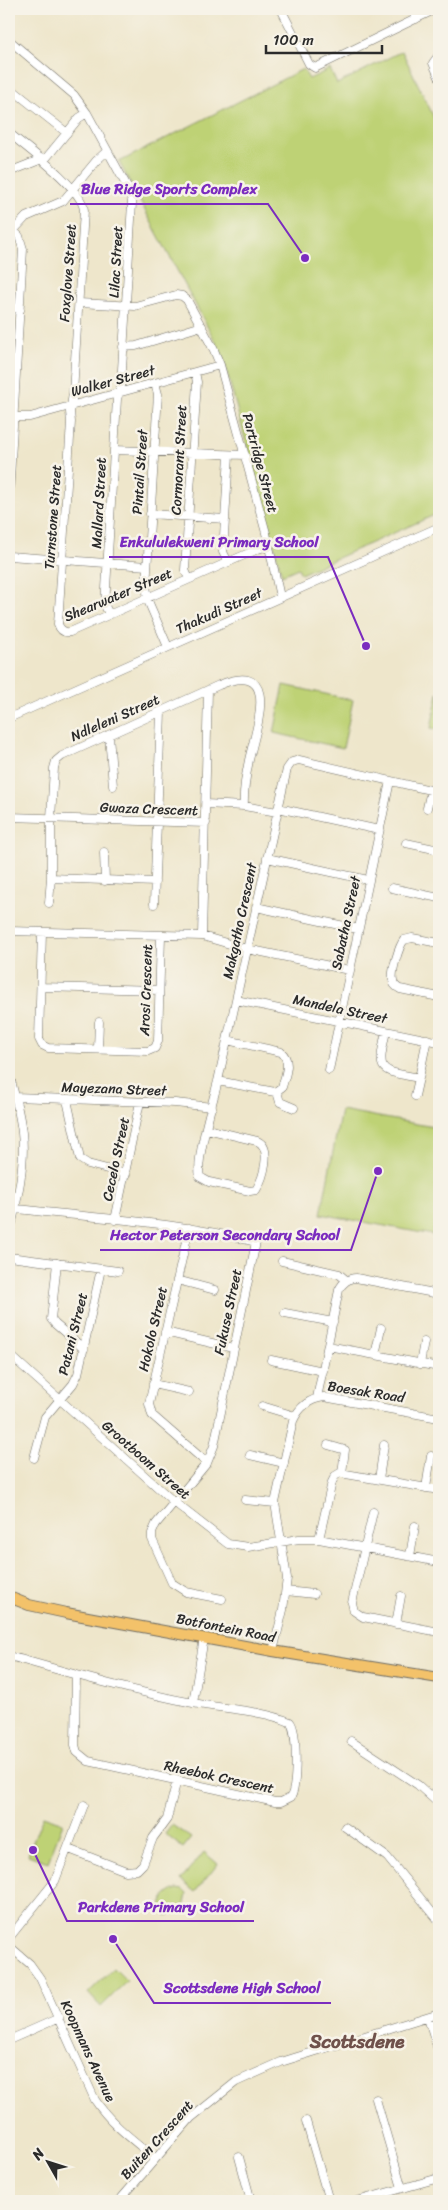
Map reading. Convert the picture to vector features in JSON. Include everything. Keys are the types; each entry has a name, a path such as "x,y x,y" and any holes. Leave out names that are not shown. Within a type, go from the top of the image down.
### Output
{"main road":[{"name":"Botfontein Road","path":"9,1597 29,1605 66,1613 272,1651 439,1678"}],"street":[{"path":"281,9 309,64 315,68 436,9"},
{"path":"412,9 416,18"},
{"name":"Lilac Street","path":"9,40 74,95 130,192 132,199 124,347 119,393"},
{"path":"439,55 433,63 439,78"},
{"path":"9,87 66,133"},
{"path":"9,172 47,157 78,118 86,113"},
{"name":"Foxglove Street","path":"9,133 73,189 81,198 84,210 72,405"},
{"path":"9,496 23,249 21,239 11,228 26,217 59,204 107,151"},
{"name":"Partridge Street","path":"79,303 135,306 179,295 186,298 202,326 220,366 245,455 280,597"},
{"path":"9,305 20,310"},
{"path":"124,347 136,346 202,326"},
{"name":"Walker Street","path":"13,418 30,417 220,366"},
{"name":"Cormorant Street","path":"189,579 185,570 197,382 195,372"},
{"name":"Pintail Street","path":"155,383 158,394 146,587 149,603 168,647"},
{"name":"Mallard Street","path":"109,614 105,606 116,399 119,393"},
{"name":"Turnstone Street","path":"62,630 58,624 71,422 70,412 72,405"},
{"path":"114,450 245,455"},
{"path":"228,562 223,552 229,455"},
{"path":"150,514 225,519"},
{"name":"Thakudi Street","path":"9,718 439,527"},
{"name":"Shearwater Street","path":"62,630 70,632 268,546"},
{"path":"9,556 146,566"},
{"name":"Ndleleni Street","path":"51,818 54,768 56,761 62,756 208,690 239,678 244,678 256,685 261,700 244,785 244,806"},
{"path":"206,823 208,690"},
{"path":"154,904 161,712"},
{"path":"109,735 113,786"},
{"name":"Makgatho Crescent","path":"207,1129 257,1141 263,1145 266,1152 260,1182 256,1190 250,1191 209,1182 200,1177 198,1170 207,1129 236,1000 256,907 287,769 295,760 435,791"},
{"name":"Sabatha Street","path":"329,1070 390,781"},
{"path":"427,808 435,791"},
{"path":"206,804 278,810 379,830"},
{"name":"Gwaza Crescent","path":"9,817 206,823 202,936"},
{"path":"49,903 51,818"},
{"path":"406,843 439,850"},
{"path":"104,852 105,881"},
{"path":"267,858 368,880"},
{"path":"51,878 155,882"},
{"path":"392,888 439,898"},
{"path":"256,907 358,929"},
{"path":"9,931 202,936 247,949 349,970"},
{"name":"Arosi Crescent","path":"42,932 39,1039 42,1045 48,1048 148,1051 155,1048 158,1041 161,936"},
{"path":"439,943 412,938 404,940 399,947 392,976 394,984 400,989 439,997"},
{"path":"41,987 159,990"},
{"name":"Mandela Street","path":"236,1000 439,1042"},
{"path":"98,1049 99,1022"},
{"path":"386,1031 380,1059 382,1068 388,1072 419,1078"},
{"path":"416,1096 427,1039"},
{"path":"218,1081 277,1092 282,1088 287,1065 284,1054 227,1040"},
{"path":"9,1073 22,1134 22,1151 9,1236"},
{"path":"277,1092 280,1102 294,1108"},
{"name":"Mayezana Street","path":"15,1097 212,1107"},
{"path":"67,1100 80,1159 88,1164 126,1174"},
{"name":"Cecelo Street","path":"115,1220 140,1102"},
{"name":"Fukuse Street","path":"12,1208 219,1232 256,1242 214,1446 207,1462 156,1524 152,1533 156,1550 172,1583 186,1592 222,1599"},
{"name":"Hokolo Street","path":"189,1228 149,1404 152,1415 207,1462"},
{"path":"9,1257 118,1271"},
{"path":"282,1261 340,1274 346,1280"},
{"path":"57,1263 51,1319 84,1349"},
{"name":"Patani Street","path":"34,1458 45,1417 76,1380 101,1269"},
{"path":"317,1398 340,1290 346,1280 356,1278 439,1294"},
{"name":"Hokolo Street","path":"177,1280 215,1290"},
{"path":"285,1313 333,1322"},
{"path":"374,1355 381,1328"},
{"path":"165,1332 234,1348"},
{"path":"420,1364 424,1342"},
{"path":"328,1346 439,1367"},
{"name":"Grootboom Street","path":"9,1354 58,1400 174,1502 228,1544 248,1547 282,1541 319,1539 439,1562"},
{"path":"271,1360 322,1371"},
{"name":"Hokolo Street","path":"153,1384 190,1392"},
{"name":"Boesak Road","path":"295,1416 305,1404 317,1398 330,1397 439,1418"},
{"path":"262,1406 295,1416 275,1503 287,1578 286,1592 272,1651"},
{"path":"328,1445 344,1450 342,1473"},
{"path":"379,1479 384,1445"},
{"path":"250,1455 284,1463"},
{"path":"426,1488 431,1456"},
{"path":"319,1539 333,1479 342,1473 439,1490"},
{"path":"244,1500 275,1503"},
{"path":"373,1512 352,1603 353,1608 357,1614 363,1617 439,1632"},
{"path":"410,1556 415,1526"},
{"path":"286,1592 314,1594"},
{"path":"396,1624 401,1596"},
{"path":"193,1703 204,1638"},
{"name":"Rheebok Crescent","path":"9,1656 76,1675 193,1703 244,1711 290,1722 295,1730 293,1793 286,1801 276,1802 88,1761 81,1757 75,1745 76,1675"},
{"path":"351,1741 432,1796 439,1804"},
{"path":"69,1849 126,1871 137,1870 143,1864 153,1838 167,1819 177,1780"},
{"path":"432,1796 439,1788"},
{"path":"9,1938 52,1886 69,1849 84,1805"},
{"path":"345,1827 387,1857 437,1912 439,1921"},
{"name":"Koopmans Avenue","path":"9,1946 35,1969 95,2100 102,2111 117,2127 155,2158"},
{"name":"Buiten Crescent","path":"119,2201 190,2118 236,2082 281,2062 439,2013"},
{"path":"428,2017 439,2053"},
{"path":"9,2040 59,2018"},
{"path":"376,2099 402,2188"},
{"path":"306,2121 329,2201"},
{"path":"239,2157 251,2201"},
{"path":"357,2201 439,2178"}],"green space":[{"path":"402,51 439,128 439,513 301,574 298,568 282,575 222,354 119,162 303,69 309,79 330,69 337,84"},
{"path":"284,685 353,700 343,748 274,733"},
{"path":"439,694 439,730 431,728"},
{"path":"341,1110 439,1128 439,1202 433,1235 321,1214"},
{"path":"43,1816 63,1823 48,1862 28,1855"},
{"path":"172,1825 191,1838 183,1848 165,1834"},
{"path":"204,1852 218,1864 195,1892 181,1880"},
{"path":"177,1889 183,1890 187,1894 185,1904 176,1914 166,1915 161,1909 163,1899 170,1892"},
{"path":"114,1968 127,1981 101,2007 88,1993"}],"place":[{"name":"Blue Ridge Sports Complex","path":"305,258"},
{"name":"Enkululekweni Primary School","path":"366,646"},
{"name":"Hector Peterson Secondary School","path":"378,1171"},
{"name":"Parkdene Primary School","path":"33,1850"},
{"name":"Scottsdene High School","path":"113,1939"}],"district":[{"name":"Scottsdene","path":"357,2041"}]}
